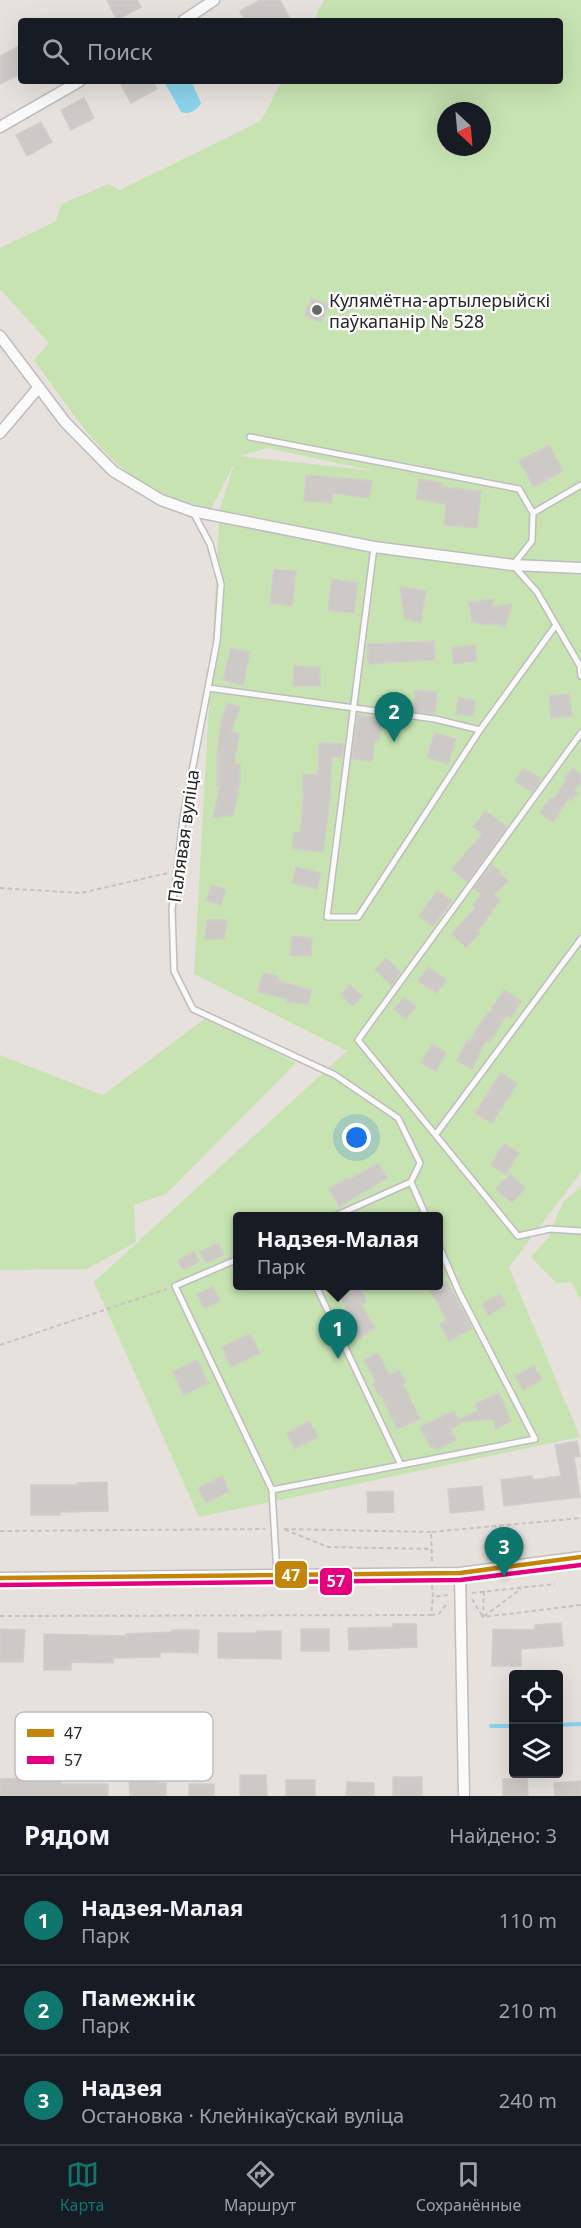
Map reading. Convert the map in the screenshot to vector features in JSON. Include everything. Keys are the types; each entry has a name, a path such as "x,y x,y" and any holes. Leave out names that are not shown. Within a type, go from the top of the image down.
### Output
{"street":[{"path":"187,18 214,0"},
{"path":"0,127 75,84"},
{"path":"0,336 65,422 113,471 161,500 192,511 374,547 513,565 581,568"},
{"path":"0,433 39,387"},
{"path":"0,1578 460,1573 581,1557"},
{"path":"460,1573 464,1796"}],"lane":[{"path":"250,437 519,489 533,513 532,541 513,565 537,592 580,666 581,676"},
{"path":"533,513 581,484"},
{"name":"Палявая вуліца","path":"192,511 210,544 220,584 217,641 183,818 172,909 174,971 193,1009 335,1075 398,1118 420,1163 411,1182"},
{"path":"374,547 327,917 358,916 480,730 556,625"},
{"path":"208,688 435,719 480,730"},
{"path":"581,732 358,1040 518,1236 550,1230 581,1231"},
{"path":"436,1134 581,939"},
{"path":"344,1212 411,1182 424,1212"},
{"path":"272,1490 535,1439 443,1257"},
{"path":"233,1261 175,1286 272,1490 277,1575"},
{"path":"318,1290 401,1465"}],"path":[{"path":"0,888 81,893 177,872"},
{"path":"0,1345 175,1286"},
{"path":"0,1531 283,1529 431,1532 581,1518"},
{"path":"283,1529 328,1547 431,1549"},
{"path":"431,1532 433,1597 431,1615"},
{"path":"483,1617 469,1593 555,1584"},
{"path":"483,1617 524,1587"},
{"path":"483,1617 484,1592"},
{"path":"0,1616 431,1615 439,1614 454,1594 433,1597"},
{"path":"483,1617 581,1605"}],"green space":[{"path":"324,0 581,0 581,1172 509,1267 580,1437 199,1517 94,1282 347,1051 194,974 220,509 235,462 211,509 176,499 136,478 102,449 87,432 34,360 49,343 0,289 0,248 56,221 62,204 108,184 120,190 261,121 280,84 563,84 563,18 315,18","holes":["267,448 375,471 239,456"]},
{"path":"207,1017 296,1063 166,1194 134,1205 136,1242 87,1269 0,1270 0,1055 103,1095"},
{"path":"581,1187 581,1300 571,1282 556,1283 531,1257 548,1238 563,1202"}],"water":[{"path":"166,84 192,84 201,103 200,106 190,112 181,112"}],"building":[{"path":"107,0 137,0 141,7 121,18 116,18"},
{"path":"260,0 280,0 289,18 244,18 240,11"},
{"path":"18,47 18,75 0,84 0,56"},
{"path":"121,84 154,84 157,89 131,103"},
{"path":"84,98 94,118 71,130 61,110"},
{"path":"41,122 52,142 27,156 16,135"},
{"name":"Кулямётна-артылерыйскі паўкапанір № 528","path":"312,298 328,305 321,322 305,316"},
{"path":"549,445 563,471 534,487 519,461"},
{"path":"306,475 372,481 369,498 333,493 332,503 304,501"},
{"path":"419,479 443,483 441,487 481,491 477,528 444,525 446,504 416,499"},
{"path":"274,569 296,571 292,606 270,603"},
{"path":"332,579 358,583 354,613 328,610"},
{"path":"400,587 426,591 421,622 405,619"},
{"path":"494,599 492,607 512,604 505,627 472,622 469,602"},
{"path":"434,641 434,660 368,664 368,644"},
{"path":"475,645 477,661 453,664 452,648"},
{"path":"231,648 250,652 243,685 223,680"},
{"path":"294,666 320,667 320,686 293,686"},
{"path":"415,690 437,692 435,714 414,711"},
{"path":"569,694 572,716 551,718 549,696"},
{"path":"458,698 475,700 473,716 456,714"},
{"path":"228,703 240,707 231,732 239,734 234,764 240,764 240,784 233,815 213,818 220,785 217,785 217,753 222,717"},
{"path":"358,715 382,719 379,740 375,739 372,761 352,759"},
{"path":"435,733 456,739 448,764 427,757"},
{"path":"319,743 344,744 342,758 332,757 323,852 292,848 294,832 300,833 304,792 303,774 318,775"},
{"path":"523,768 541,779 532,792 515,781"},
{"path":"573,768 581,775 581,782 574,790 577,793 571,801 568,799 553,822 540,813 550,798 553,800 567,779 565,777"},
{"path":"485,811 507,827 467,882 452,869 482,834 473,827"},
{"path":"492,864 508,881 493,895 500,900 478,931 480,933 466,947 452,934 475,908 473,906 481,894 474,888"},
{"path":"296,867 321,873 317,889 292,883"},
{"path":"212,885 226,890 221,905 206,900"},
{"path":"437,891 452,901 433,926 419,916"},
{"path":"207,920 227,920 224,939 205,939"},
{"path":"292,936 312,938 311,956 290,955"},
{"path":"386,958 400,972 392,985 375,970"},
{"path":"428,967 446,980 437,993 418,981"},
{"path":"263,973 278,976 277,980 312,991 308,1004 287,1002 288,999 258,992"},
{"path":"350,985 362,996 352,1006 341,994"},
{"path":"504,990 521,1001 511,1018 506,1015 490,1042 486,1040 472,1069 457,1061 467,1040 470,1041"},
{"path":"404,997 416,1007 406,1019 394,1009"},
{"path":"432,1044 446,1052 436,1071 421,1063"},
{"path":"501,1073 517,1084 492,1123 475,1113"},
{"path":"504,1143 519,1153 506,1174 491,1165"},
{"path":"378,1163 387,1178 339,1207 329,1188 348,1178 349,1180"},
{"path":"510,1174 525,1188 512,1203 496,1189"},
{"path":"218,1243 224,1255 206,1263 200,1252"},
{"path":"194,1251 199,1262 183,1270 178,1260"},
{"path":"447,1282 472,1328 449,1341 440,1324 447,1320 431,1292 443,1290 443,1284"},
{"path":"213,1287 220,1301 204,1308 197,1294"},
{"path":"338,1290 361,1290 367,1302 361,1305 375,1328 359,1338"},
{"path":"500,1294 506,1305 488,1315 482,1304"},
{"path":"250,1334 260,1353 231,1367 222,1347"},
{"path":"378,1353 389,1375 399,1370 406,1382 403,1384 420,1419 397,1429 381,1395 379,1396 373,1384 376,1382 364,1360"},
{"path":"197,1360 208,1383 184,1395 173,1372"},
{"path":"534,1366 542,1380 523,1390 515,1376"},
{"path":"499,1393 511,1421 495,1429 494,1419 459,1422 460,1424 450,1429 456,1440 436,1450 434,1446 431,1448 420,1427 454,1411 458,1420 478,1411 475,1404"},
{"path":"309,1421 318,1437 295,1449 287,1433"},
{"path":"577,1441 580,1456 574,1457 580,1497 504,1506 501,1480 532,1476 533,1480 561,1476 555,1445"},
{"path":"222,1476 229,1491 206,1503 198,1488"},
{"path":"107,1482 108,1511 31,1515 31,1485 77,1485 77,1483"},
{"path":"482,1486 484,1510 450,1513 448,1489"},
{"path":"393,1491 394,1512 368,1513 367,1492"},
{"path":"561,1623 563,1646 521,1649 521,1666 492,1666 493,1629 535,1630 535,1625"},
{"path":"393,1624 416,1624 417,1647 349,1650 348,1628 393,1627"},
{"path":"0,1629 25,1630 23,1662 0,1662"},
{"path":"301,1629 329,1629 329,1651 301,1651"},
{"path":"172,1630 199,1630 198,1653 160,1652 160,1657 113,1658 113,1663 71,1662 71,1670 44,1670 44,1634 126,1636 126,1634 172,1632"},
{"path":"257,1631 281,1631 281,1659 218,1658 218,1633 257,1633"},
{"path":"240,1775 266,1775 267,1796 240,1796"},
{"path":"393,1777 422,1777 422,1796 393,1796"},
{"path":"527,1778 528,1796 503,1796 503,1779"},
{"path":"0,1779 61,1781 61,1784 108,1784 108,1796 0,1796"},
{"path":"286,1780 315,1780 315,1796 286,1796"},
{"path":"129,1781 166,1783 166,1796 130,1796"},
{"path":"581,1781 581,1796 555,1796 554,1783"},
{"path":"347,1782 374,1783 374,1796 346,1796"},
{"path":"189,1784 214,1784 214,1796 189,1796"}],"waterway":[{"path":"563,1725 581,1724"},
{"path":"491,1726 509,1726"}],"transit line":[{"name":"47","path":"0,1578 460,1573 581,1557"},
{"name":"57","path":"0,1585 460,1580 581,1565"}],"place":[{"name":"Кулямётна-артылерыйскі паўкапанір № 528","path":"317,310"},
{"name":"Памежнік","path":"394,742"},
{"name":"Надзея-Малая","path":"338,1359"},
{"name":"Надзея","path":"504,1577"}]}
